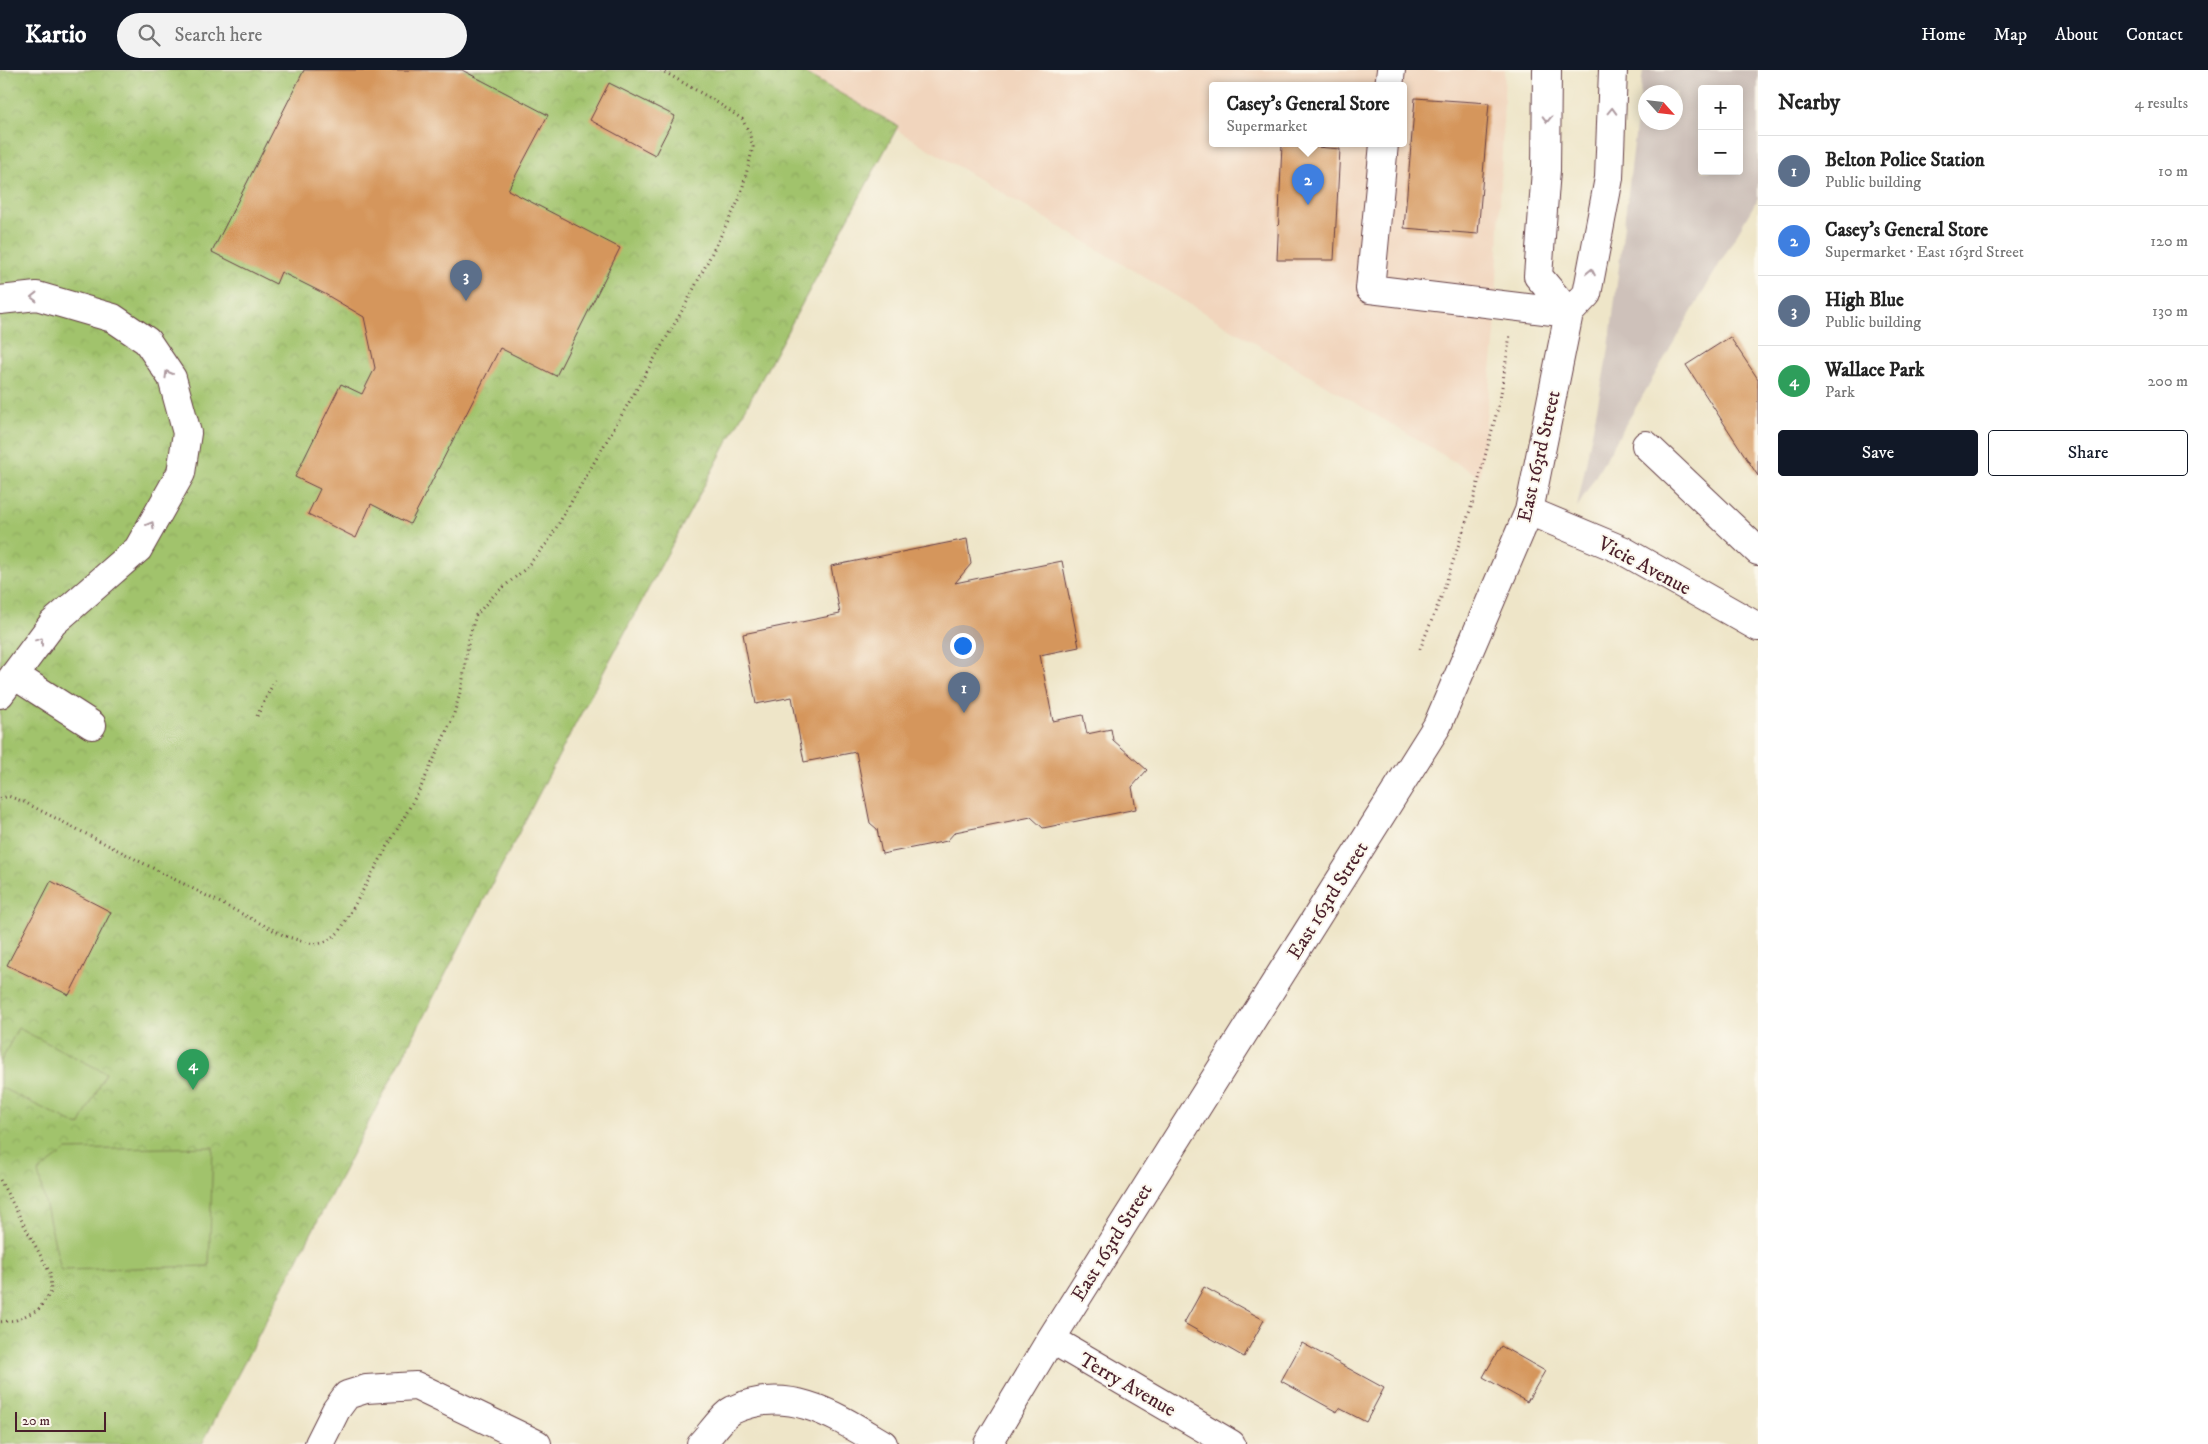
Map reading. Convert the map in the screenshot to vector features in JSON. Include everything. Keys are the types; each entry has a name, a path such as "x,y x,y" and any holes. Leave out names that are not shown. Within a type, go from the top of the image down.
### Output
{"street":[{"path":"1548,70 1546,170 1538,276 1569,313"},
{"path":"1569,313 1587,294 1609,178 1614,70"},
{"path":"1384,147 1370,289 1569,313"},
{"path":"0,300 37,296 113,318 147,341 172,378 187,433 181,473 138,549 53,623 7,684 92,725"},
{"name":"East 163rd Street","path":"988,1444 1051,1338 1436,726 1529,511 1569,313"},
{"path":"1646,445 1758,550"},
{"name":"Vicie Avenue","path":"1529,511 1622,550 1758,627"},
{"name":"Terry Avenue","path":"1051,1338 1231,1444"},
{"path":"326,1442 336,1410 347,1396 366,1389 416,1386 537,1444"},
{"path":"701,1444 731,1411 756,1403 780,1401 803,1402 831,1412 883,1444"}],"path":[{"path":"0,799 8,796 24,802 285,936 317,945 329,942 340,931 421,787 453,717 462,686 476,615 495,594 524,570 548,542 686,304 740,198 753,147 750,132 742,119 715,100 661,70"},
{"path":"1420,649 1442,595 1474,498 1500,400 1515,307"},
{"path":"257,716 275,680"},
{"path":"0,1180 50,1273 51,1292 38,1310 16,1320 0,1322"}],"shaded area":[{"path":"796,70 1505,70 1495,333 1480,477"},
{"path":"1643,70 1758,70 1758,198 1577,508 1609,348 1638,111 1638,130 1683,130 1683,85 1641,85"}],"green space":[{"path":"0,70 799,70 898,126 569,736 202,1444 0,1444"},
{"path":"18,1028 106,1073 79,1126 0,1087 0,1063"},
{"path":"213,1147 209,1266 61,1270 38,1172 67,1150"}],"building":[{"path":"304,70 462,70 548,115 508,190 620,248 556,376 500,348 410,524 371,504 356,538 308,514 320,489 295,477 341,384 362,394 375,368 364,317 325,294 281,272 276,284 212,252"},
{"path":"609,83 675,116 655,155 590,120"},
{"path":"1415,98 1489,103 1478,234 1404,228"},
{"path":"1282,147 1340,149 1334,260 1277,260"},
{"path":"1730,337 1758,379 1758,476 1686,365"},
{"path":"967,539 971,564 955,583 1062,561 1079,647 1040,655 1053,721 1083,715 1087,734 1111,729 1113,740 1147,770 1132,787 1136,809 1043,828 1031,817 955,832 947,841 882,854 877,829 870,823 856,752 804,762 792,697 756,704 743,634 840,614 831,566"},
{"path":"51,881 111,912 69,995 7,965"},
{"path":"1204,1287 1264,1320 1244,1357 1184,1323"},
{"path":"1302,1343 1384,1388 1366,1422 1339,1408 1337,1412 1281,1381"},
{"path":"1501,1346 1545,1371 1527,1402 1483,1377"}],"place":[{"name":"Casey's General Store","path":"1308,205"},
{"name":"High Blue","path":"466,301"},
{"name":"Belton Police Station","path":"964,713"},
{"name":"Wallace Park","path":"193,1090"}]}
